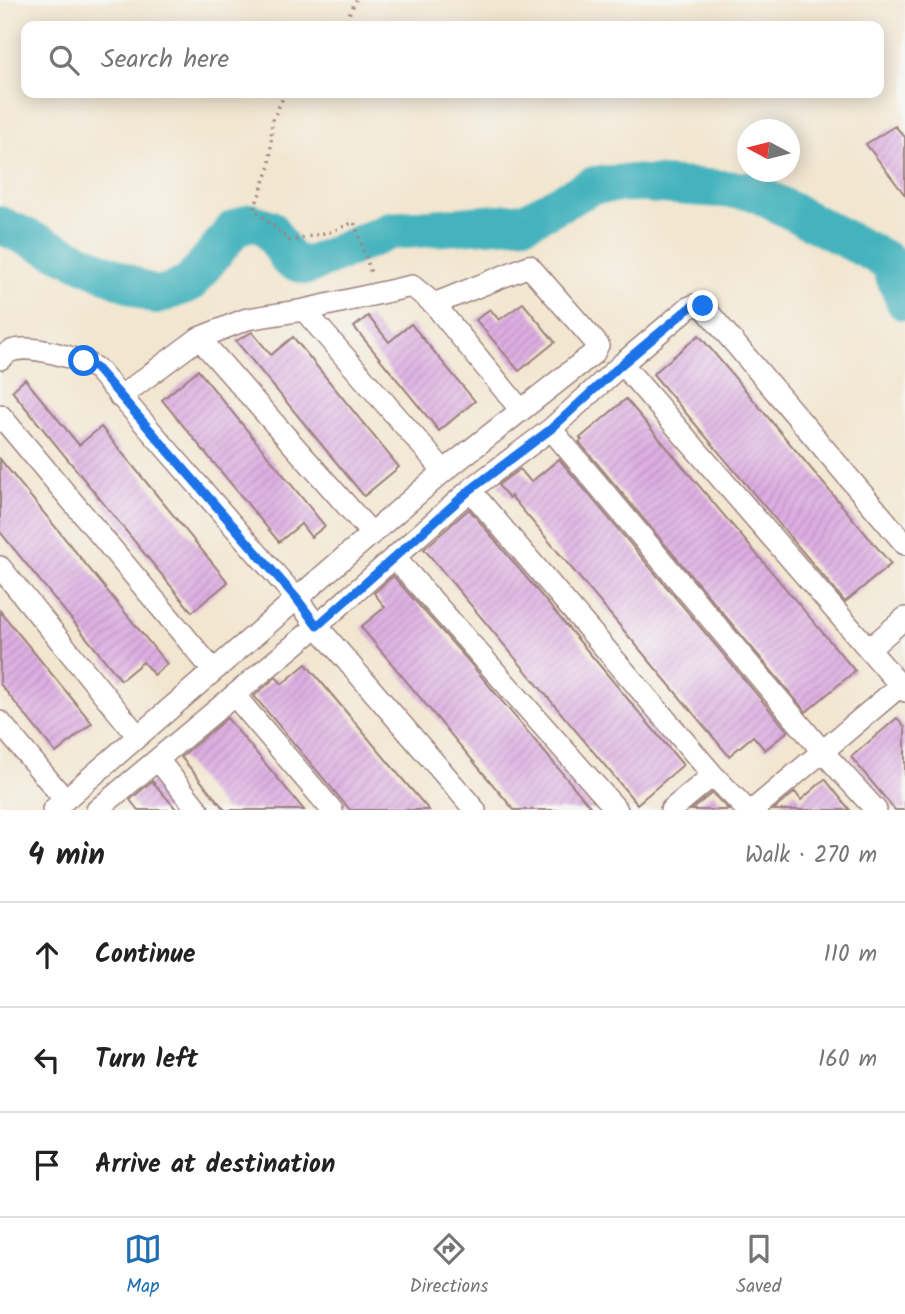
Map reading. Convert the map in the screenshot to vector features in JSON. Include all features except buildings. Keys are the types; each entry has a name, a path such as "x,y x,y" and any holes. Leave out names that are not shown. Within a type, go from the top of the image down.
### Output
{"street":[{"path":"0,722 59,805 371,533 444,471 594,353 598,345 529,265 433,304"},
{"path":"120,397 199,338 247,319 304,310 412,286 433,304 520,410"},
{"path":"97,810 317,626 470,490 551,429 622,364 695,305 703,306 905,544"},
{"path":"304,310 444,471"},
{"path":"199,338 371,533"},
{"path":"6,349 29,348 84,361 97,369 297,599 317,626 475,810"},
{"path":"622,364 903,689 752,810"},
{"path":"0,415 213,670"},
{"path":"551,429 823,752 876,810"},
{"path":"470,490 713,775 747,810"},
{"path":"395,558 617,810"},
{"path":"0,566 137,736"},
{"path":"869,649 905,618"},
{"path":"234,695 332,810"},
{"path":"158,760 198,810"},
{"path":"671,810 713,775"}],"path":[{"path":"346,21 356,0"},
{"path":"283,98 272,122 270,166 254,209 290,241 333,231 354,222 366,256"}],"waterway":[{"path":"0,225 156,296 189,284 234,229 251,222 269,228 289,260 307,266 390,231 526,221 594,185 631,183 752,191 888,261 905,302"}],"route":[{"path":"84,361 97,369 297,599 317,626 470,490 551,429 622,364 688,309 695,305 703,306"}]}
